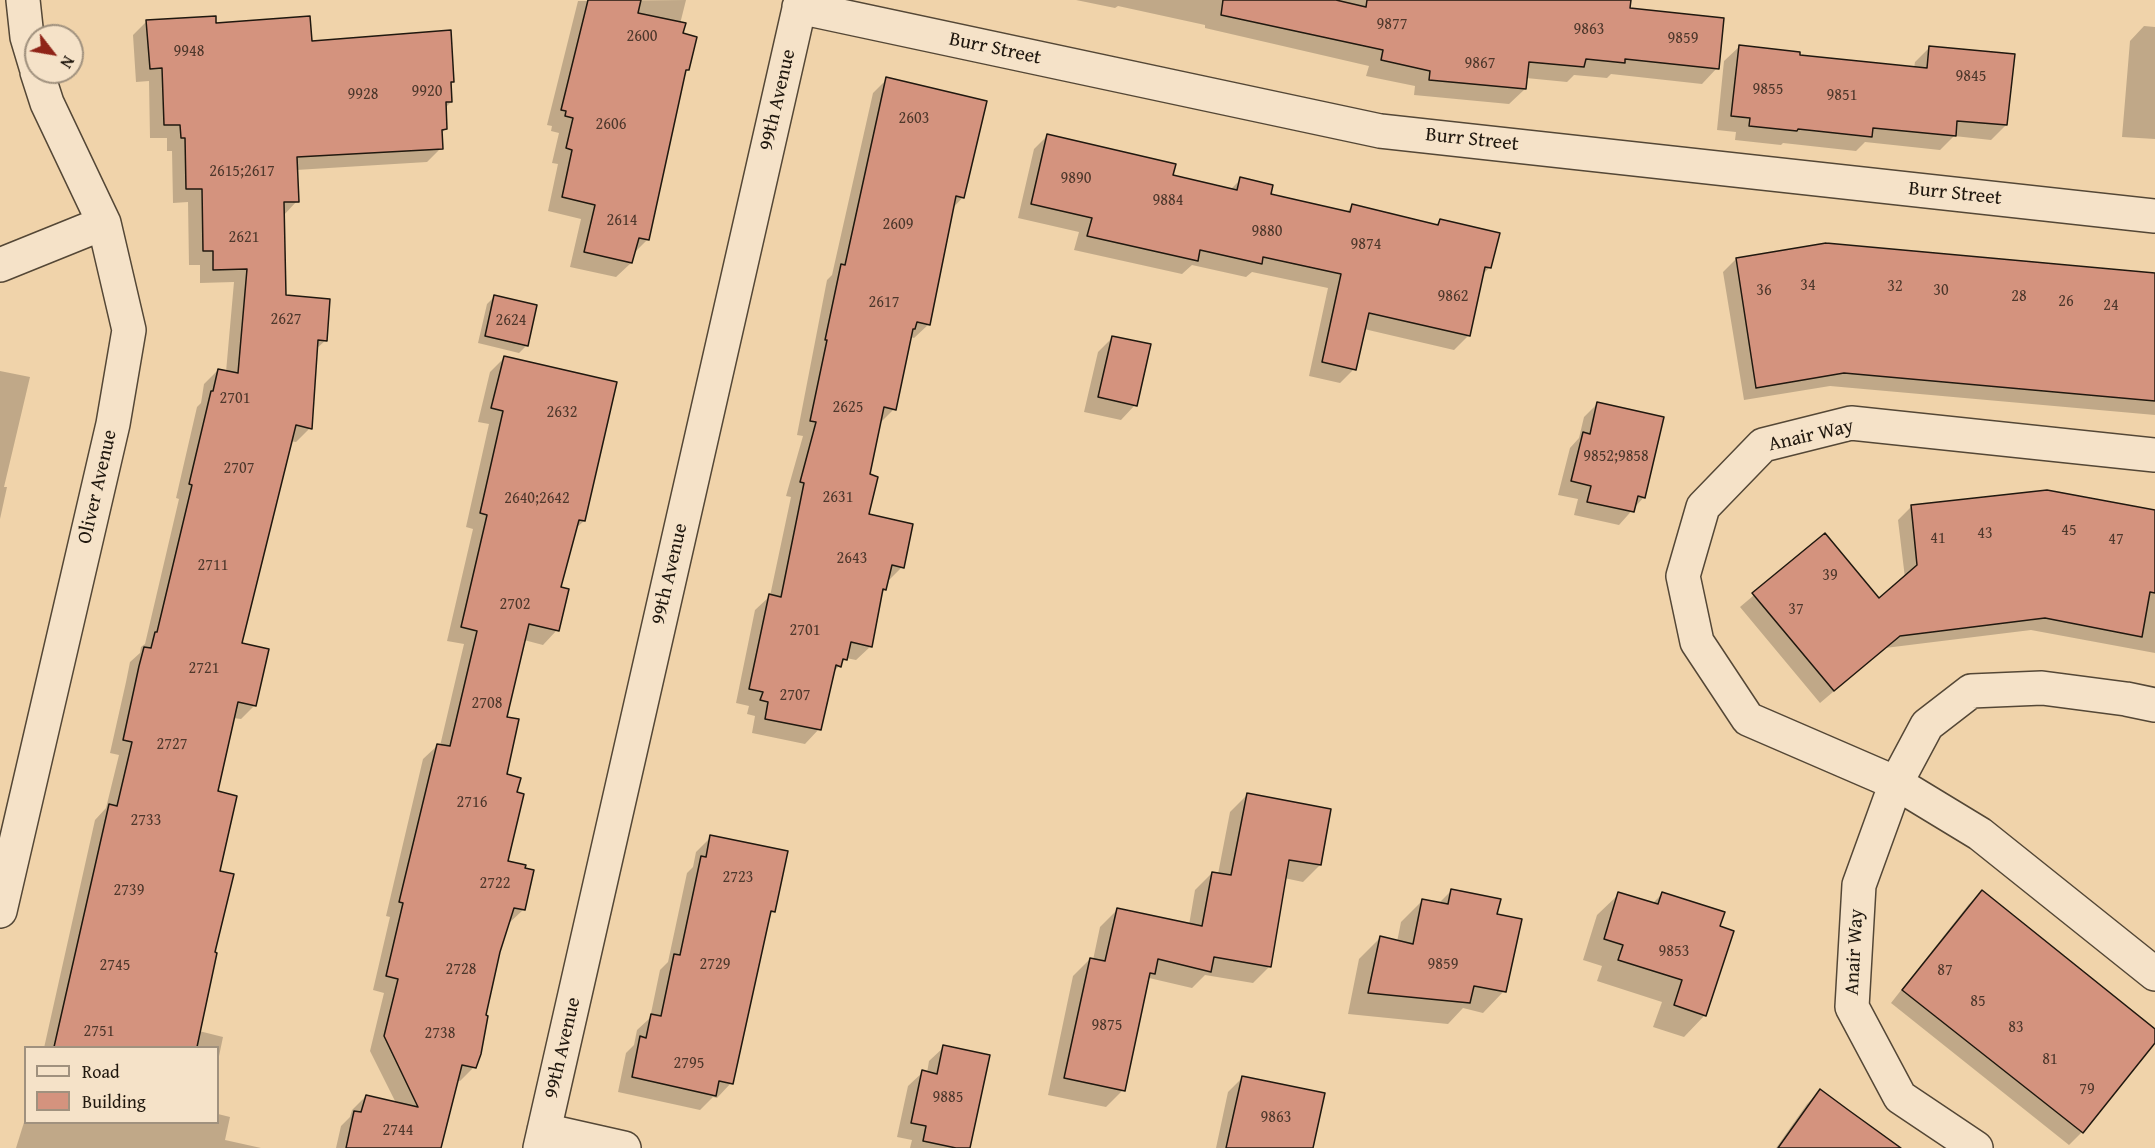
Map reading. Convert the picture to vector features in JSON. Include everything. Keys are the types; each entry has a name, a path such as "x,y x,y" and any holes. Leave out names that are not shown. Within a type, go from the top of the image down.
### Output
{"street":[{"path":"23,0 26,24"},
{"name":"Burr Street","path":"800,4 1380,131 2155,216"},
{"name":"99th Avenue","path":"542,1139 800,4"},
{"name":"Oliver Avenue","path":"0,911 112,424 129,330 104,223 46,103 40,84"},
{"path":"0,265 104,223"},
{"name":"Anair Way","path":"2155,455 1851,423 1763,445 1703,507 1683,576 1697,642 1748,719 1896,783 1980,834 2155,974"},
{"name":"Anair Way","path":"1976,1148 1900,1097 1852,1007 1858,885 1896,783 1927,725 1971,691 2042,688 2155,705"},
{"path":"542,1139 624,1148"}],"building":[{"path":"588,0 641,0 638,13 686,23 683,33 697,37 689,70 686,70 649,240 639,238 632,263 584,252 595,205 562,197 572,150 566,148 573,118 565,116 566,111 561,110"},
{"path":"1223,0 1336,0 1366,7 1367,0 1631,0 1630,8 1724,18 1719,69 1625,59 1625,63 1586,59 1584,67 1529,62 1526,89 1429,80 1430,71 1381,60 1383,50 1221,15"},
{"path":"216,16 216,23 310,16 312,41 451,30 454,82 451,82 452,102 446,102 447,129 442,130 443,149 297,157 299,202 284,202 286,295 330,299 327,341 318,340 312,429 296,425 242,643 269,649 256,706 238,702 218,791 237,796 220,871 234,874 215,952 217,953 197,1046 54,1046 109,804 117,806 132,742 123,740 139,666 144,647 151,648 155,632 157,632 192,485 189,484 211,391 213,391 218,369 238,373 247,269 213,270 213,251 203,251 202,189 186,189 185,138 181,138 180,125 164,125 162,68 150,69 146,20"},
{"path":"1739,45 1800,52 1800,55 1927,68 1929,46 2015,54 2007,125 1957,121 1956,136 1873,128 1872,137 1749,126 1750,118 1731,116"},
{"path":"886,77 987,101 964,198 956,196 930,325 917,322 913,329 896,410 884,407 870,474 878,477 869,514 913,524 904,568 892,565 886,590 883,589 872,647 851,642 847,660 843,659 841,667 836,665 821,730 765,719 768,702 760,700 763,692 749,689 769,594 781,597 804,483 800,482 816,422 810,421 827,340 825,340 841,264 845,265"},
{"path":"1047,134 1176,164 1173,175 1237,190 1240,177 1273,185 1271,194 1350,212 1352,204 1438,225 1440,219 1500,233 1491,268 1485,267 1470,336 1369,313 1356,370 1322,362 1341,274 1263,257 1262,264 1200,250 1198,261 1087,236 1092,218 1031,204"},
{"path":"1826,243 2155,273 2155,401 1844,373 1756,388 1736,258"},
{"path":"494,295 537,305 528,346 485,336"},
{"path":"1112,336 1151,344 1137,406 1098,397"},
{"path":"504,356 617,382 585,521 579,520 561,587 569,589 559,631 529,624 507,717 519,719 507,774 521,778 517,792 524,794 508,861 526,865 525,868 534,870 525,910 514,908 500,952 486,1015 488,1016 481,1054 476,1068 462,1065 441,1148 346,1148 354,1111 361,1112 366,1095 418,1107 384,1036 398,979 386,976 403,903 399,902 437,744 450,746 477,631 461,627 487,515 480,513 503,411 491,408"},
{"path":"1597,402 1664,417 1645,498 1638,496 1634,512 1587,502 1591,486 1571,481 1583,432 1590,434"},
{"path":"2047,490 2155,510 2155,593 2150,592 2142,637 2045,618 1900,636 1834,691 1752,593 1825,533 1879,598 1917,565 1911,505"},
{"path":"1247,793 1331,809 1321,865 1289,860 1271,967 1214,957 1211,972 1158,959 1155,974 1150,973 1125,1091 1064,1078 1090,958 1105,961 1117,908 1202,926 1212,872 1231,875"},
{"path":"710,835 788,851 775,912 771,911 733,1084 719,1081 716,1096 632,1077 640,1036 646,1038 651,1014 661,1016 674,954 680,955 701,856 706,857"},
{"path":"1451,889 1501,899 1497,914 1522,919 1506,992 1474,986 1470,1003 1368,993 1380,936 1413,944 1422,899 1448,904"},
{"path":"1982,890 2155,1029 2155,1043 2083,1133 1902,990"},
{"path":"1618,892 1658,904 1662,892 1725,912 1720,926 1734,931 1706,1016 1674,1005 1682,980 1618,960 1623,945 1604,939"},
{"path":"943,1045 990,1055 970,1148 956,1148 923,1141 926,1126 911,1123 922,1070 937,1074"},
{"path":"1242,1076 1325,1093 1313,1148 1226,1148"},
{"path":"1820,1089 1847,1109 1901,1148 1778,1148"}]}
